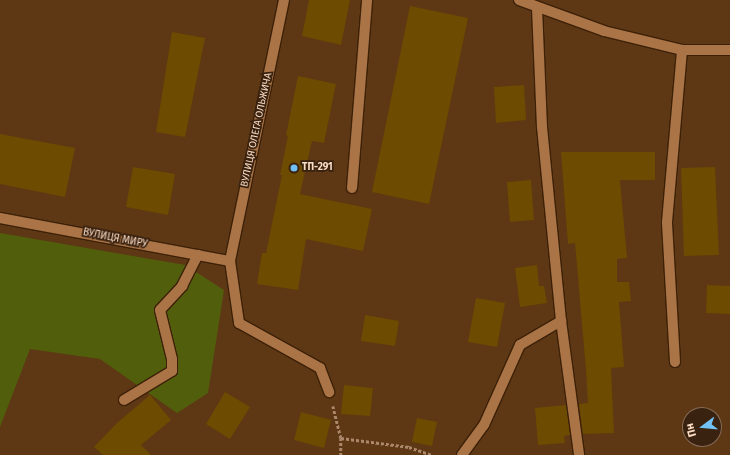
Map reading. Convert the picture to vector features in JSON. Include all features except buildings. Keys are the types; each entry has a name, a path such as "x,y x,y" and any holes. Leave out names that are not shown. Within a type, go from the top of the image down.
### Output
{"street":[{"name":"ВУЛИЦЯ ОЛЕГА ОЛЬЖИЧА","path":"284,0 230,261 239,323 320,368 329,392"},
{"path":"352,188 367,0"},
{"path":"519,0 537,8 604,31 682,50 730,50"},
{"path":"537,8 542,128 561,321 579,455"},
{"path":"674,362 667,222 682,50"},
{"name":"ВУЛИЦЯ МИРУ","path":"0,218 230,261"},
{"path":"124,400 172,371 172,358 160,310 182,286 198,255"},
{"path":"462,455 484,425 520,345 561,321"}],"path":[{"path":"329,392 341,438 341,455"},
{"path":"341,438 409,447 432,455"}],"green space":[{"path":"0,233 185,265 224,290 208,393 177,413 100,359 30,349 0,427"}],"place":[{"name":"ТП-291","path":"294,168"}]}
